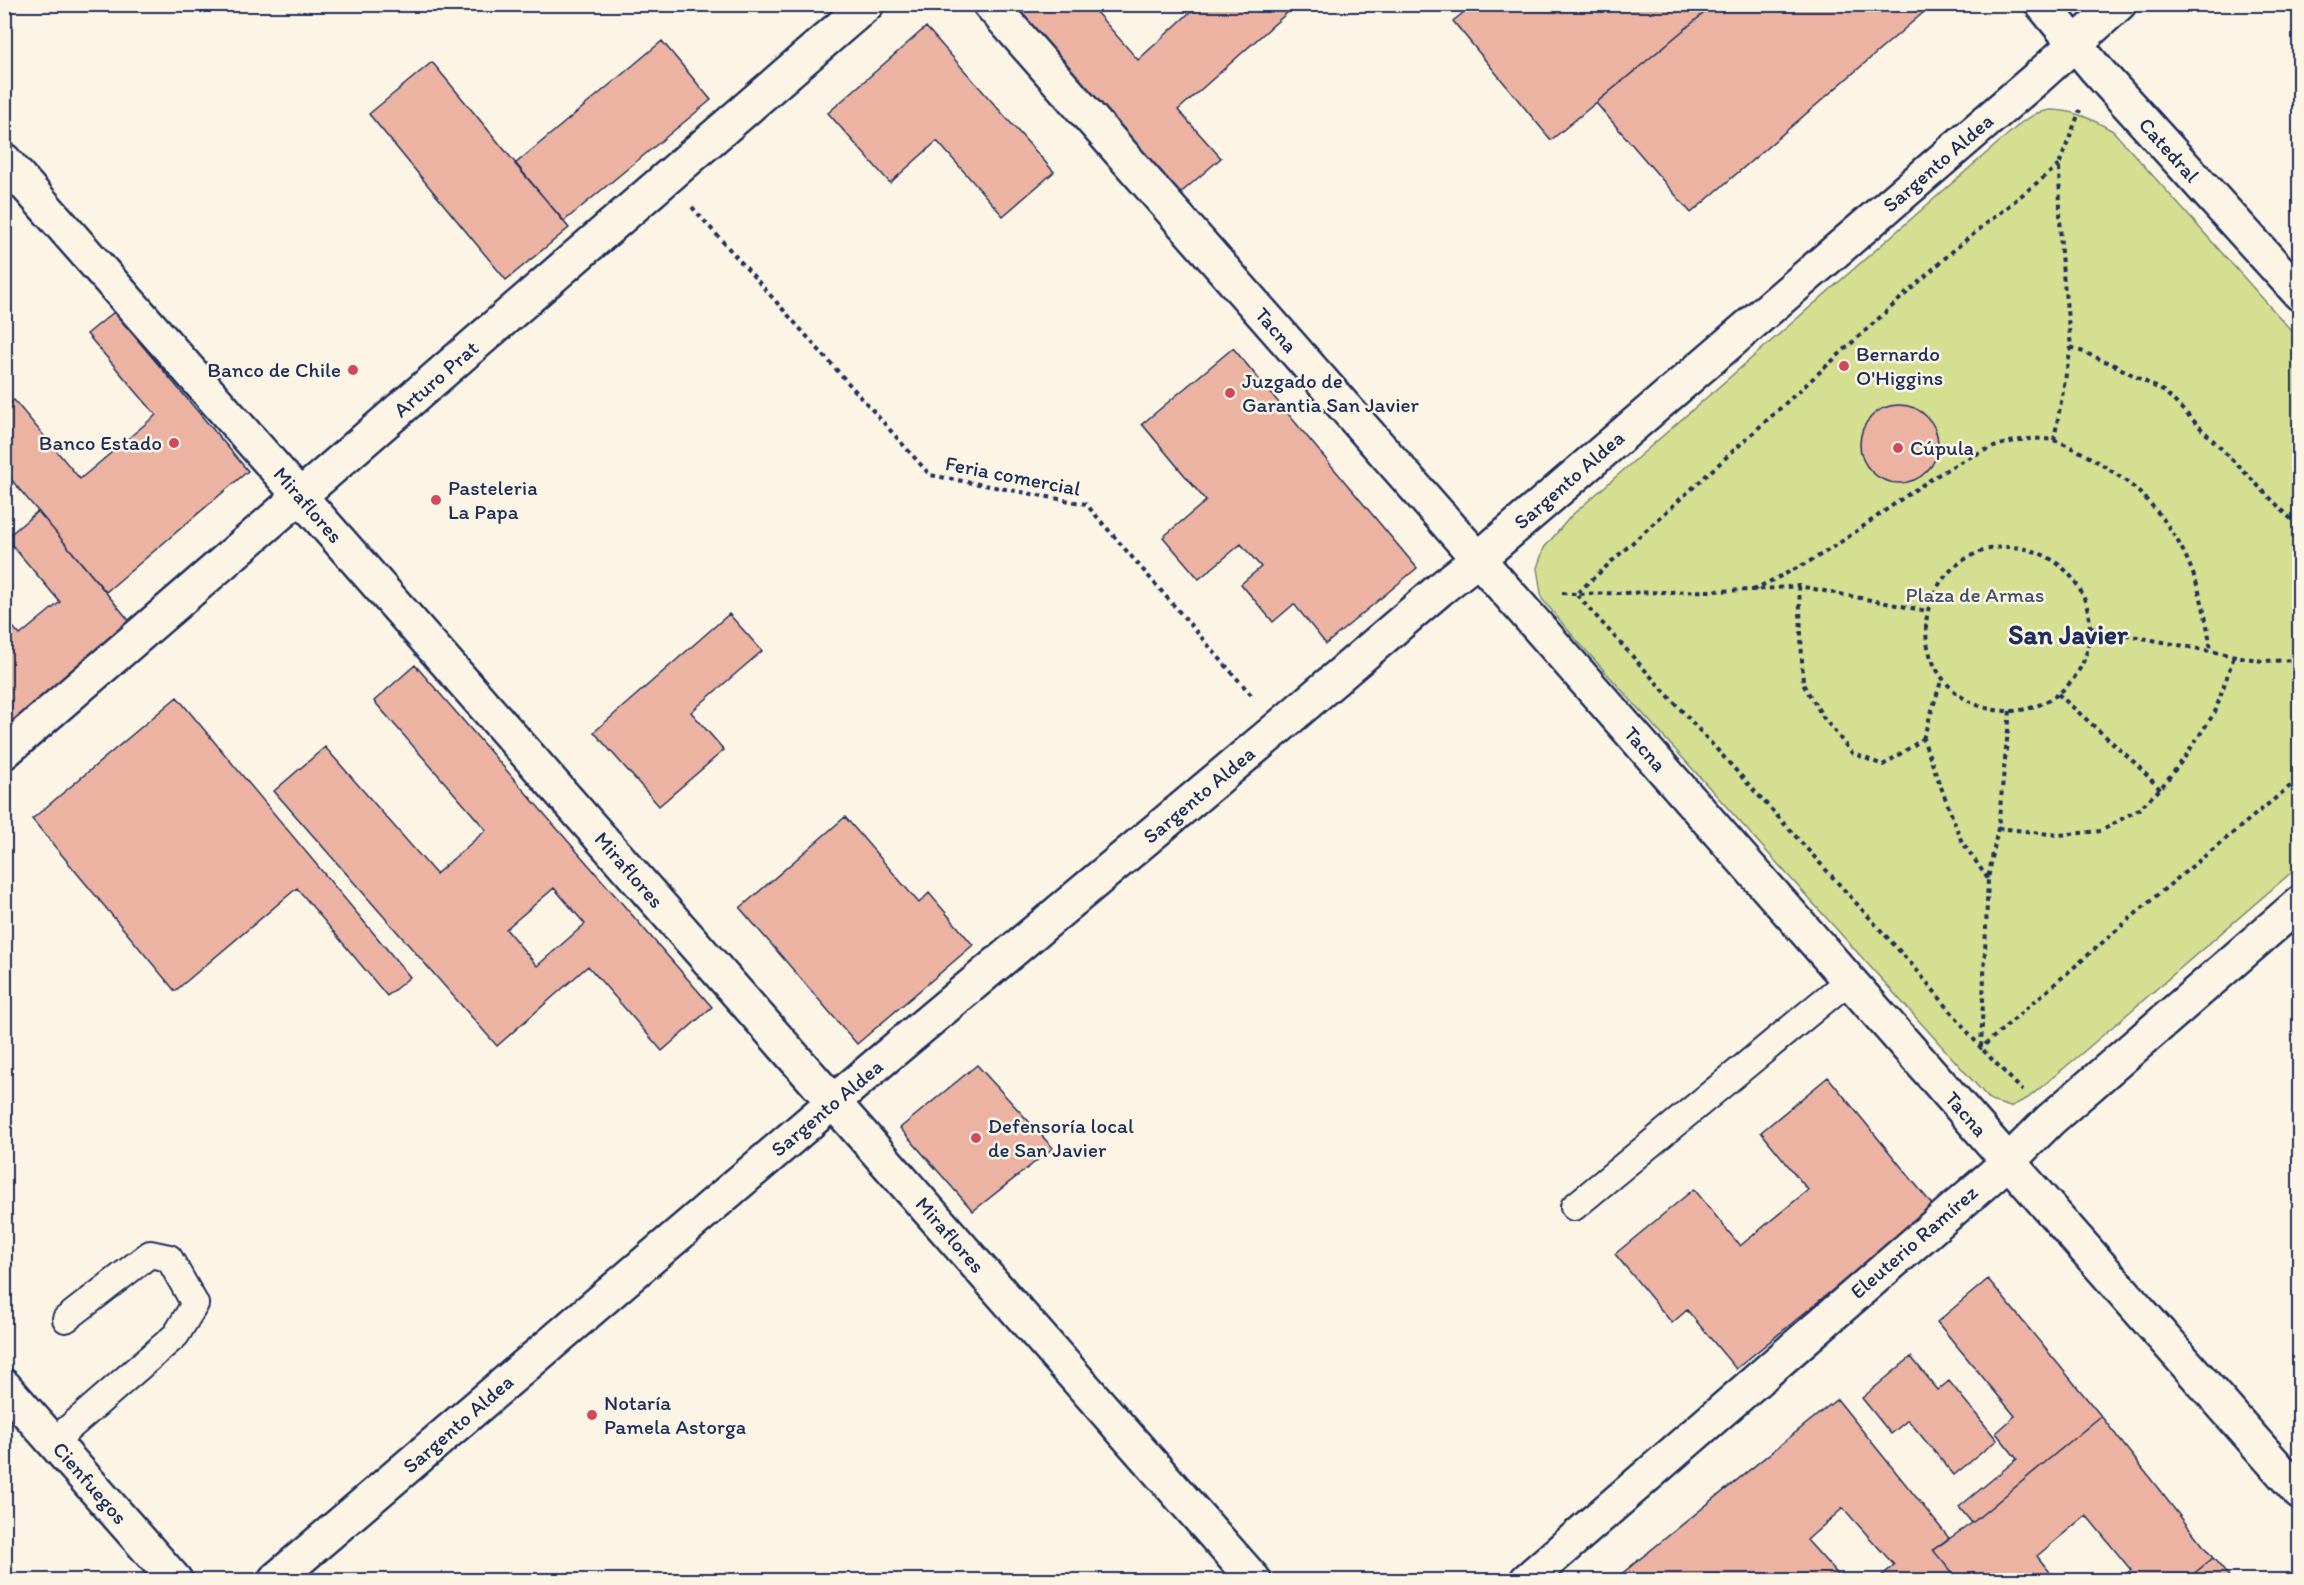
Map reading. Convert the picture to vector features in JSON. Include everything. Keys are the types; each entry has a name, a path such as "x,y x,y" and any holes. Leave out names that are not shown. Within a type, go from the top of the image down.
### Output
{"street":[{"name":"Arturo Prat","path":"4,752 301,497 665,177 867,4"},
{"name":"Tacna","path":"990,4 2300,1494"},
{"name":"Catedral","path":"2042,4 2096,69 2300,294"},
{"name":"Sargento Aldea","path":"275,1581 834,1101 1478,559 2037,78 2119,4"},
{"name":"Miraflores","path":"4,159 1254,1581"},
{"name":"Eleuterio Ramírez","path":"1527,1581 2300,903"},
{"name":"Cienfuegos","path":"4,1386 175,1581"}],"lane":[{"path":"1574,1207 1848,981"},
{"path":"53,1442 176,1335 195,1304 169,1258 150,1254 66,1319"}],"path":[{"path":"2054,440 2071,347 2061,255 2059,165 2096,69"},
{"path":"1576,594 1955,249 2059,165"},
{"name":"Feria comercial","path":"665,177 930,475 1086,504 1278,728"},
{"path":"2071,347 2112,364 2165,392 2300,528"},
{"path":"1753,590 1832,549 1931,480 1968,458 2018,439 2054,440 2088,457 2119,477 2147,499 2174,532 2193,568 2206,614 2211,651"},
{"path":"2003,546 2029,549 2054,560 2073,578 2086,602 2090,627 2086,653 2075,676 2058,694 2035,706 2010,711 1984,708 1960,696 1942,678 1930,657 1925,634 1927,611 1937,586 1954,566 1977,552 2003,546"},
{"path":"1501,586 1576,594 1753,590 1799,586 1927,611"},
{"path":"1799,586 1803,684 1822,717 1852,753 1883,765 1923,739"},
{"path":"1576,594 1915,968 1981,1048 2050,1120"},
{"path":"2090,627 2262,661 2300,660"},
{"path":"1998,828 2059,835 2101,831 2139,809 2160,789 2215,712 2234,656"},
{"path":"1942,678 1923,739 1961,840 1988,879"},
{"path":"2058,694 2134,762 2160,789"},
{"path":"1981,1048 1988,879 1998,828 2010,711"},
{"path":"1981,1048 2156,896 2300,778"}],"green space":[{"name":"Plaza de Armas","path":"2050,110 2083,116 2113,131 2299,339 2300,865 2081,1054 2028,1098 2010,1107 1991,1101 1573,636 1542,599 1537,568 1544,548 1571,516 2022,122 2037,113"}],"building":[{"path":"1005,4 1089,4 1138,60 1199,4 1297,4 1178,110 1221,158 1176,197"},
{"path":"1474,4 1715,4 1551,140 1453,21"},
{"path":"1715,4 1918,4 1924,12 1691,213 1596,103"},
{"path":"926,27 1054,172 1003,216 937,141 890,183 828,113"},
{"path":"662,41 711,100 564,221 515,164"},
{"path":"432,62 569,228 506,280 369,114"},
{"name":"Banco Estado","path":"114,312 248,471 106,592 4,471 4,408 14,400 80,479 156,415 87,334"},
{"path":"1233,348 1417,568 1326,644 1294,604 1273,622 1241,584 1261,567 1241,544 1199,579 1163,537 1206,501 1142,424"},
{"name":"Cúpula","path":"1899,405 1914,408 1926,417 1935,429 1938,444 1935,459 1926,471 1914,480 1899,483 1884,480 1872,471 1863,459 1860,444 1863,429 1872,417 1884,408"},
{"path":"38,511 132,624 11,729 4,721 4,617 20,635 60,602 6,538"},
{"path":"729,614 762,651 691,712 724,750 659,806 594,732"},
{"path":"415,665 712,1007 662,1051 588,966 497,1046 274,791 325,747 436,874 486,830 374,701","holes":["554,888 585,924 537,966 506,929"]},
{"path":"177,697 410,977 387,996 297,888 175,991 32,819"},
{"path":"845,817 919,903 929,893 973,945 857,1044 740,908"},
{"name":"Defensoría local de San Javier","path":"977,1065 1053,1148 973,1211 900,1128"},
{"path":"1828,1077 1934,1207 1736,1369 1687,1310 1672,1323 1615,1254 1694,1189 1740,1246 1808,1190 1761,1132"},
{"path":"1988,1279 2101,1416 1972,1523 1959,1507 2017,1459 1996,1433 2015,1416 1937,1322"},
{"path":"1911,1357 1938,1390 1949,1381 1997,1440 1954,1475 1908,1420 1891,1434 1862,1398"},
{"path":"1837,1399 1949,1538 1933,1550 1958,1580 1877,1580 1894,1565 1843,1508 1807,1540 1843,1580 1614,1580"},
{"path":"2101,1416 2213,1558 2186,1580 2117,1580 2131,1570 2086,1515 2037,1556 2056,1580 1980,1580 1974,1573 1965,1580 1958,1580 1933,1550 1972,1523"},
{"path":"2213,1558 2232,1580 2186,1580"}],"place":[{"name":"Bernardo O'Higgins","path":"1844,366"},
{"name":"Banco de Chile","path":"353,370"},
{"name":"Juzgado de Garantia San Javier","path":"1230,393"},
{"name":"Banco Estado","path":"174,443"},
{"name":"Cúpula","path":"1898,448"},
{"name":"Pasteleria La Papa","path":"436,500"},
{"name":"Defensoría local de San Javier","path":"976,1138"},
{"name":"Notaría Pamela Astorga","path":"592,1415"}],"district":[{"name":"San Javier","path":"2068,635"}]}
